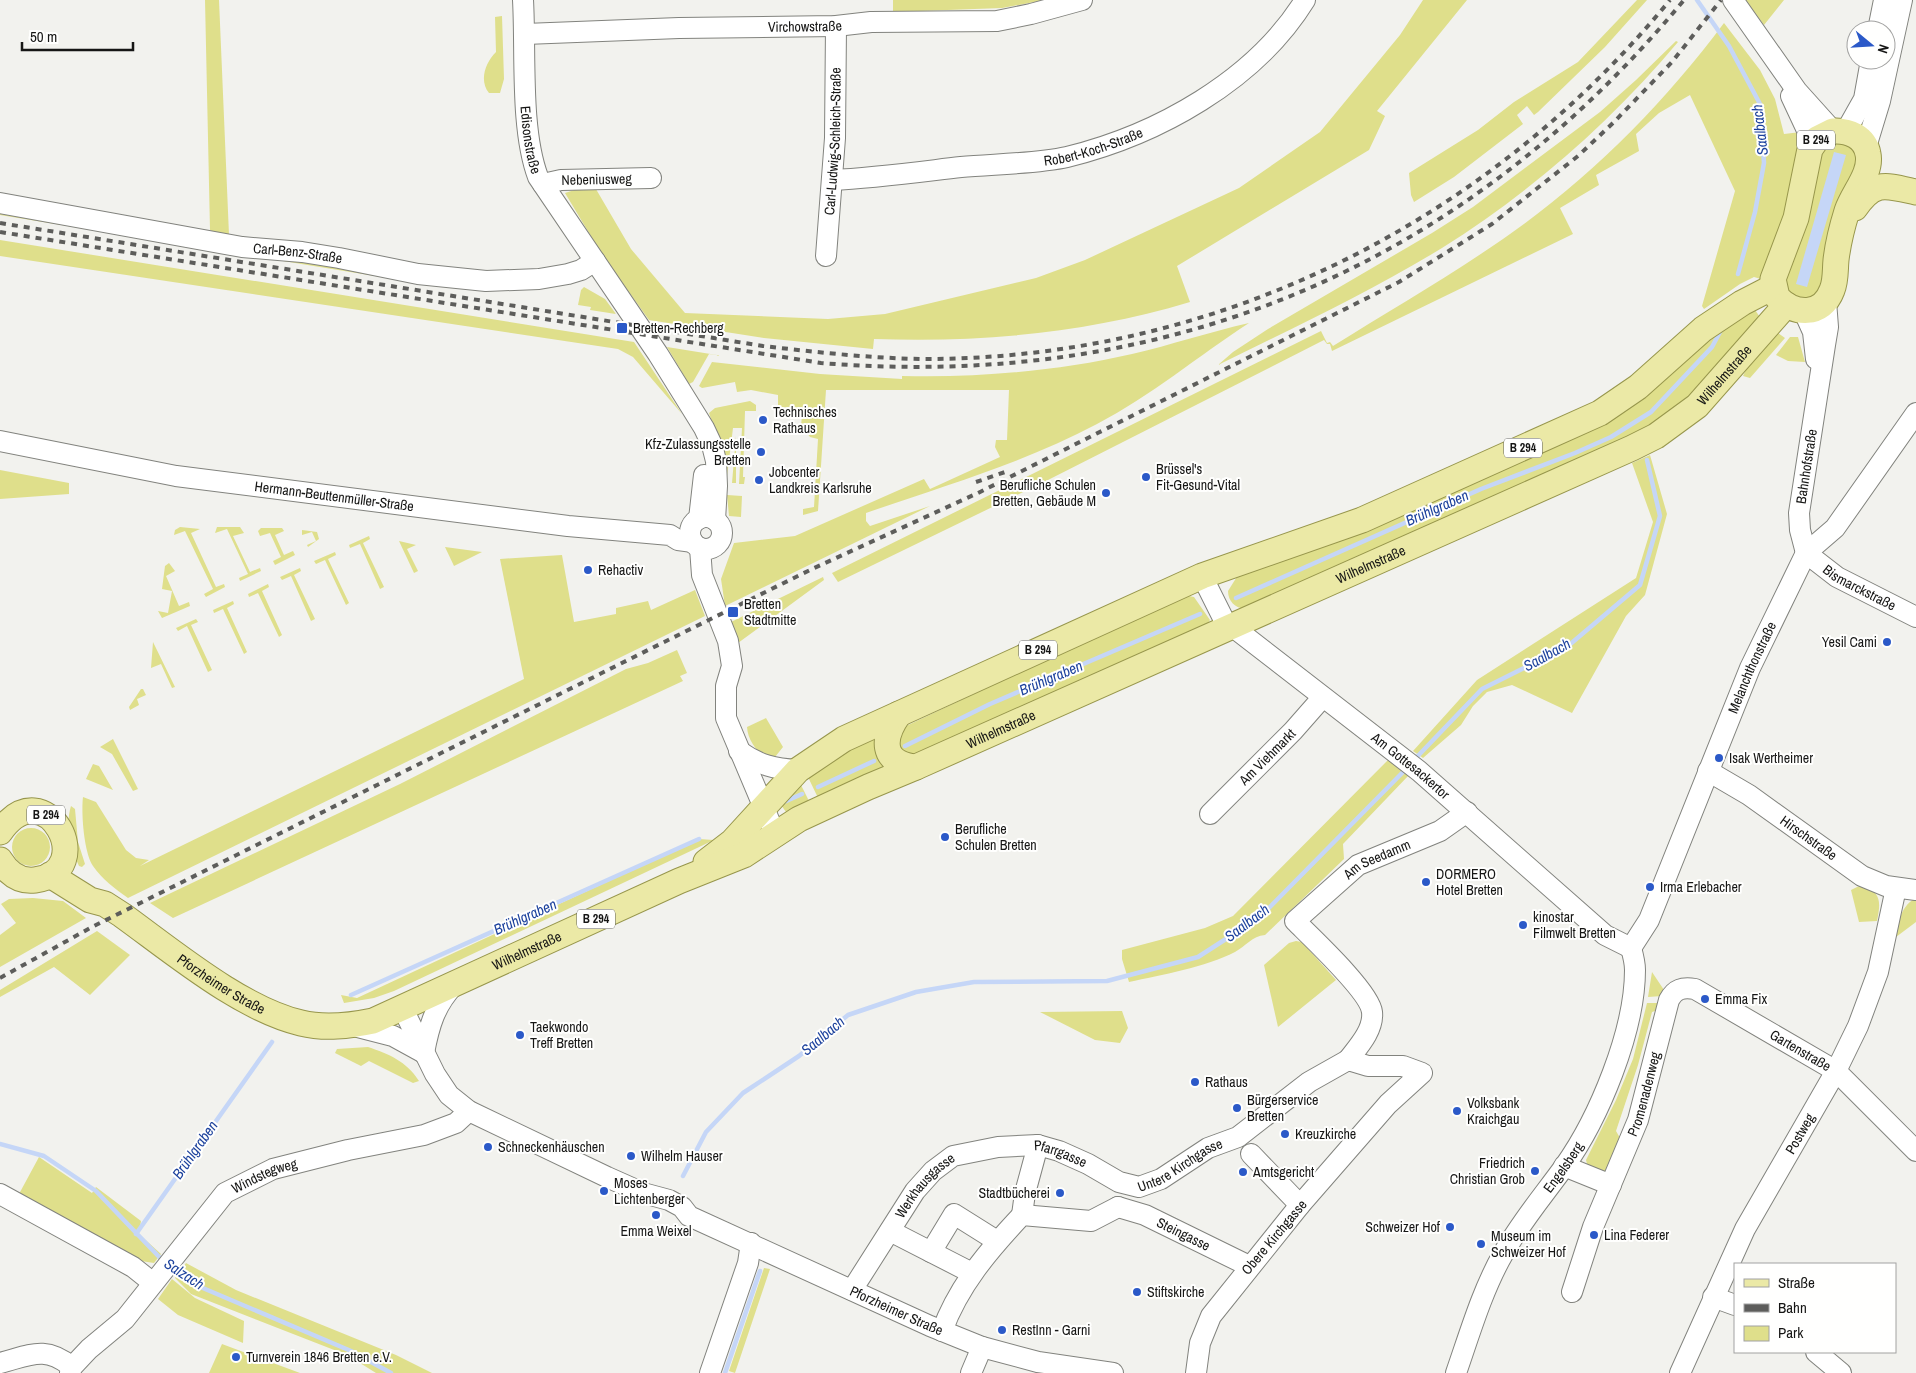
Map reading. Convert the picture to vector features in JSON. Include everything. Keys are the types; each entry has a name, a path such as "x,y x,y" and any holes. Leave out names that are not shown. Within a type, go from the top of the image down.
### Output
{"main road":[{"name":"B 294","path":"1867,153 1865,174 1853,196 1843,224 1835,281 1797,301 1775,271 1796,218 1807,158 1831,135 1857,136 1867,153 1916,181"},
{"path":"1843,224 1864,194 1871,188 1890,186 1916,192"},
{"name":"Wilhelmstraße","path":"679,881 732,842 798,770 844,739 1202,576 1362,520 1600,413 1638,387 1703,328 1742,303 1797,301"},
{"name":"Wilhelmstraße","path":"402,1007 679,881 744,855 806,816 868,786 916,767 1232,627 1656,436 1687,414 1706,397 1797,301"},
{"path":"899,714 888,729 886,741 889,753 903,766 916,767"},
{"name":"B 294","path":"0,832 7,821 9,808 40,812 58,824 65,842 57,868"},
{"path":"4,874 32,881 57,868"},
{"name":"Pforzheimer Straße","path":"57,868 96,890 105,904 224,988 282,1018 303,1024 329,1027 362,1023 402,1007"}],"street":[{"name":"Edisonstraße","path":"523,0 532,162 543,184 595,261"},
{"name":"Virchowstraße","path":"525,34 836,26 872,22 997,20 1032,14 1082,0"},
{"name":"Robert-Koch-Straße","path":"832,180 1065,157 1121,140 1197,105 1245,71 1296,15 1305,0"},
{"path":"1733,0 1777,64 1831,135 1864,99 1870,70"},
{"path":"1880,20 1884,0"},
{"path":"1867,153 1902,0"},
{"name":"Carl-Ludwig-Schleich-Straße","path":"826,256 835,138 836,26"},
{"name":"Nebeniusweg","path":"543,184 561,180 651,178"},
{"name":"Carl-Benz-Straße","path":"0,203 242,247 302,252 418,274 486,281 539,279 568,274 581,270 595,261"},
{"path":"595,261 692,409 712,445 716,462 717,486 702,534 712,594 728,641 732,666 725,703 726,718 738,752 775,834"},
{"name":"Bahnhofstraße","path":"1797,301 1828,327 1818,381 1799,513 1800,530 1806,552"},
{"name":"Melanchthonstraße","path":"1632,948 1649,920 1764,635 1806,552 1835,528 1916,413"},
{"name":"Hermann-Beuttenmüller-Straße","path":"0,441 160,473 568,526 670,535 678,540 702,534"},
{"name":"Bismarckstraße","path":"1806,552 1837,577 1916,617"},
{"name":"Am Gottesackertor","path":"1202,576 1224,620 1232,627 1411,765 1467,812 1605,935 1632,948"},
{"name":"Am Viehmarkt","path":"1210,814 1293,731 1322,698"},
{"path":"738,752 772,769 798,770"},
{"name":"Hirschstraße","path":"1708,771 1749,795 1862,876 1879,884 1916,890"},
{"name":"Am Seedamm","path":"1348,1060 1370,1027 1372,1012 1363,993 1295,921 1358,865 1440,831 1467,812"},
{"name":"Postweg","path":"1680,1373 1745,1229 1836,1071 1858,1026 1878,972 1896,888"},
{"name":"Engelsberg","path":"1456,1373 1480,1303 1503,1254 1564,1166 1600,1102 1622,1045 1636,969 1632,948"},
{"path":"424,1053 428,1031 438,1004 457,982"},
{"name":"Gartenstraße","path":"1668,1000 1678,990 1695,989 1836,1071 1916,1151"},
{"name":"Promenadenweg","path":"1572,1292 1593,1227 1638,1120 1668,1000"},
{"name":"Pforzheimer Straße","path":"402,1007 434,1074 449,1094 469,1111 643,1193 664,1211 678,1218 689,1216 751,1243 760,1250 942,1331 982,1347 1038,1362 1079,1371 1113,1373"},
{"name":"Pforzheimer Straße","path":"362,1023 393,1036 424,1053"},
{"name":"Obere Kirchgasse","path":"1196,1373 1204,1330 1211,1316 1249,1266 1300,1205 1388,1104 1422,1072 1403,1066 1368,1066 1348,1060"},
{"name":"Untere Kirchgasse","path":"1118,1207 1116,1194 1119,1182 1139,1187 1161,1179 1208,1148 1238,1137 1251,1129 1292,1094 1348,1060"},
{"name":"Windstegweg","path":"71,1370 89,1349 125,1319 225,1193 273,1169 348,1150 424,1135 456,1123 469,1111"},
{"name":"Pfarrgasse","path":"1022,1215 1038,1145 1059,1151 1088,1164 1119,1182"},
{"name":"Werkhausgasse","path":"852,1290 915,1191 933,1171 953,1156 998,1147 1038,1145"},
{"path":"1251,1154 1300,1205"},
{"path":"1564,1166 1611,1185"},
{"path":"0,1194 133,1267 163,1271"},
{"path":"942,1331 960,1291 972,1273 996,1241 1022,1215 1090,1220 1118,1207"},
{"name":"Steingasse","path":"1118,1207 1145,1215 1249,1266"},
{"path":"930,1252 954,1214 996,1241"},
{"path":"890,1231 972,1273"},
{"path":"710,1373 748,1263 751,1243"},
{"path":"1713,1297 1734,1305"},
{"path":"971,1373 982,1347"},
{"path":"0,1363 40,1352 60,1357 71,1370"},
{"path":"1817,1353 1841,1373"}],"green space":[{"path":"205,0 219,0 229,235 217,234 210,230"},
{"path":"893,0 1045,0 1002,8 893,12"},
{"path":"1423,0 1467,0 1377,111 1385,116 1369,150 1177,266 1190,302 1151,313 1033,334 954,339 874,339 873,349 764,338 649,320 601,253 565,193 593,184 631,249 685,313 828,319 885,314 1036,278 1085,260 1239,188 1320,132 1400,35"},
{"path":"1637,0 1647,0 1605,47 1538,112 1534,115 1527,106 1517,115 1523,124 1454,177 1414,202 1411,195 1409,173 1478,130 1514,102 1578,62"},
{"path":"1745,0 1784,0 1764,25"},
{"path":"502,16 504,79 500,93 489,93 484,83 485,72 489,61 496,52 495,17"},
{"path":"1724,23 1760,70 1775,99 1784,134 1801,132 1803,139 1795,195 1764,280 1754,277 1740,284 1704,309 1702,306 1735,191 1690,95 1659,113 1636,134 1639,151 1596,175 1599,185 1560,208 1573,234 1332,351 1330,344 1327,344 1324,340 1048,480 838,582 832,573 1321,331 1327,343 1330,342 1333,346 1418,294 1503,239 1565,192 1594,167 1649,112 1700,54"},
{"path":"1676,41 1678,42 1652,72 1597,128 1538,180 1475,227 1387,280 1218,365 1233,352 1268,329 1473,207 1600,112"},
{"path":"1842,142 1852,148 1858,158 1824,285 1812,298 1800,299 1785,289 1784,271 1818,158 1830,143"},
{"path":"0,210 287,257 387,278 0,215"},
{"path":"0,240 634,342 682,414 633,357 618,349 0,256"},
{"path":"584,287 605,299 616,314 590,310 591,307 578,305 581,290"},
{"path":"1752,305 1761,319 1684,412 1245,609 1238,607 1231,601 1228,591 1238,575 1530,452"},
{"path":"1249,323 1136,401 1097,424 1041,451 866,513 866,521 870,526 930,506 725,606 721,579 734,543 795,536 924,479 930,489 1000,457 995,447 996,440 1007,440 1009,390 826,390 818,511 803,515 803,509 814,507 818,439 810,437 801,425 803,408 778,407 778,395 751,390 737,392 735,382 702,388 699,386 712,362 820,374 902,379 902,376 960,376 1018,372 1104,360"},
{"path":"1771,328 1785,338 1750,378 1743,376 1755,350"},
{"path":"1790,337 1798,337 1805,362 1788,361 1776,355"},
{"path":"667,347 723,356 709,354 693,382 689,384"},
{"path":"750,401 756,405 756,411 745,411 744,484 739,484 742,428 733,428 726,484 715,431 709,413 715,408"},
{"path":"736,436 736,483 732,483"},
{"path":"1650,455 1667,514 1645,595 1626,616 1572,713 1512,685 1487,692 1473,706 1461,725 1423,758 1413,751 1477,680 1636,578 1653,522 1632,463"},
{"path":"0,470 69,483 69,494 0,499"},
{"path":"727,495 742,496 741,517 729,516"},
{"path":"180,527 200,529 191,533 216,587 224,584 225,587 206,597 204,594 213,589 185,531 174,535 175,530"},
{"path":"217,527 240,527 244,533 233,536 250,572 260,568 261,571 240,581 239,578 248,574 227,529 215,533"},
{"path":"261,528 282,528 284,531 275,535 284,555 293,551 295,555 275,565 273,561 281,557 270,533 260,536 258,531"},
{"path":"302,530 317,532 319,539 308,547 307,545 316,541 312,532 302,535"},
{"path":"369,536 370,539 363,543 384,587 380,589 360,544 350,548 349,545"},
{"path":"399,541 416,545 407,549 418,571 414,573"},
{"path":"445,547 482,552 454,566"},
{"path":"335,552 336,555 328,559 349,603 346,605 325,560 316,564 314,561"},
{"path":"562,555 574,622 616,614 616,608 648,601 651,610 695,590 705,616 128,898 109,884 93,866 87,852 84,833 83,797 96,802 126,850 136,858 149,860 140,866 524,679 500,559"},
{"path":"169,563 175,571 166,576 179,606 189,602 190,606 162,618 158,611 168,613 172,591 162,589 165,566"},
{"path":"300,568 301,571 294,575 315,619 311,621 291,576 282,580 280,577"},
{"path":"823,577 824,580 738,643 731,622"},
{"path":"268,584 269,587 262,591 282,635 279,637 258,593 249,597 248,594"},
{"path":"1184,595 1194,597 1210,620 1206,626 917,758 900,751 899,732 906,726"},
{"path":"233,601 234,604 227,608 247,652 244,654 223,609 214,613 213,610"},
{"path":"196,619 198,622 191,625 212,670 208,672 187,626 178,631 176,628"},
{"path":"153,642 175,687 172,688 161,664 151,668"},
{"path":"677,650 687,673 680,676 683,681 173,918 150,903 400,784 626,669 648,663"},
{"path":"141,689 143,689 146,695 137,699 139,705 130,710 129,707"},
{"path":"766,718 783,747 771,762 755,747 749,738 747,727"},
{"path":"880,733 887,766 820,802 808,777 827,760"},
{"path":"113,739 138,789 133,791 112,754 100,747"},
{"path":"1389,759 1409,775 1343,844 1344,859 1265,935 1253,939 1235,952 1211,962 1129,982 1122,959 1122,950 1205,928 1233,916"},
{"path":"93,764 99,766 113,790 86,779"},
{"path":"798,779 811,805 790,813 786,812 781,805"},
{"path":"71,806 75,809 78,842 85,864 82,867 79,866 71,844 69,813"},
{"path":"31,828 45,833 50,847 45,861 31,866 17,861 12,847 17,833"},
{"path":"699,839 714,840 394,991 374,998 344,1003 341,995 357,998"},
{"path":"1863,884 1873,891 1878,899 1877,921 1859,922 1851,890"},
{"path":"33,898 63,901 86,918 0,967 0,935 16,923 1,904 9,899"},
{"path":"1916,899 1916,922 1896,937 1903,911"},
{"path":"97,931 130,955 90,995 54,967 0,997 0,990"},
{"path":"1302,942 1336,980 1278,1027 1264,965 1289,943"},
{"path":"1652,972 1664,990 1662,996 1648,997"},
{"path":"1647,1003 1660,1003 1658,1010 1652,1012 1638,1065 1616,1131 1624,1145 1610,1171 1602,1174 1588,1168 1586,1160 1616,1100 1633,1059"},
{"path":"1122,1011 1128,1028 1120,1043 1095,1040 1040,1012"},
{"path":"368,1047 383,1052 403,1063 419,1081 413,1083 369,1061 361,1066 335,1053 337,1049"},
{"path":"39,1157 92,1193 96,1187 141,1221 139,1234 161,1254 154,1263 141,1261 19,1194"},
{"path":"186,1263 236,1290 396,1355 432,1373 376,1373 347,1355 191,1294 175,1278"},
{"path":"764,1268 770,1269 735,1373 729,1371"},
{"path":"172,1279 195,1298 244,1321 243,1343 178,1315 158,1299"},
{"name":"Turnverein 1846 Bretten e.V.","path":"222,1344 292,1370 300,1373 209,1373"}],"water":[{"path":"1834,152 1846,155 1807,287 1796,284"}],"waterway":[{"name":"Saalbach","path":"1697,0 1729,46 1760,104 1764,163 1755,212 1738,274"},
{"name":"Brühlgraben","path":"1236,598 1481,489 1611,437 1651,412 1712,347 1721,330"},
{"name":"Saalbach","path":"1413,761 1482,689 1568,646 1640,585 1660,516 1647,460"},
{"name":"Brühlgraben","path":"905,746 990,704 1200,614"},
{"name":"Brühlgraben","path":"818,787 874,761"},
{"name":"Saalbach","path":"683,1176 706,1132 743,1093 799,1056 848,1015 916,992 974,982 1107,981 1198,957 1260,917 1406,769"},
{"name":"Brühlgraben","path":"784,802 802,794"},
{"name":"Brühlgraben","path":"351,995 699,839"},
{"name":"Brühlgraben","path":"136,1234 272,1042"},
{"name":"Salzach","path":"0,1144 44,1156 96,1191 164,1262"},
{"name":"Salzach","path":"172,1268 191,1283 351,1351 391,1373"},
{"name":"Saalbach","path":"725,1373 760,1271"}],"railway":[{"path":"0,223 763,346 861,356 921,359 1030,353 1136,335 1238,305 1336,264 1429,213 1516,151 1597,80 1670,0"},
{"path":"0,232 821,363 948,366 1071,356 1188,331 1299,293 1405,240 1504,174 1597,94 1684,0"},
{"path":"0,978 92,927 652,648 810,570 978,493 1399,282 1492,224 1578,156 1672,62 1721,0"},
{"path":"976,482 1008,471"}],"place":[{"name":"Bretten-Rechberg","path":"622,328"},
{"name":"Technisches Rathaus","path":"763,420"},
{"name":"Kfz-Zulassungsstelle Bretten","path":"761,452"},
{"name":"Brüssel's Fit-Gesund-Vital","path":"1146,477"},
{"name":"Jobcenter Landkreis Karlsruhe","path":"759,480"},
{"name":"Berufliche Schulen Bretten, Gebäude M","path":"1106,493"},
{"name":"Rehactiv","path":"588,570"},
{"name":"Bretten Stadtmitte","path":"733,612"},
{"name":"Yesil Cami","path":"1887,642"},
{"name":"Isak Wertheimer","path":"1719,758"},
{"name":"Berufliche Schulen Bretten","path":"945,837"},
{"name":"DORMERO Hotel Bretten","path":"1426,882"},
{"name":"Irma Erlebacher","path":"1650,887"},
{"name":"kinostar Filmwelt Bretten","path":"1523,925"},
{"name":"Emma Fix","path":"1705,999"},
{"name":"Taekwondo Treff Bretten","path":"520,1035"},
{"name":"Rathaus","path":"1195,1082"},
{"name":"Bürgerservice Bretten","path":"1237,1108"},
{"name":"Volksbank Kraichgau","path":"1457,1111"},
{"name":"Kreuzkirche","path":"1285,1134"},
{"name":"Schneckenhäuschen","path":"488,1147"},
{"name":"Wilhelm Hauser","path":"631,1156"},
{"name":"Friedrich Christian Grob","path":"1535,1171"},
{"name":"Amtsgericht","path":"1243,1172"},
{"name":"Moses Lichtenberger","path":"604,1191"},
{"name":"Stadtbücherei","path":"1060,1193"},
{"name":"Emma Weixel","path":"656,1215"},
{"name":"Schweizer Hof","path":"1450,1227"},
{"name":"Lina Federer","path":"1594,1235"},
{"name":"Museum im Schweizer Hof","path":"1481,1244"},
{"name":"Stiftskirche","path":"1137,1292"},
{"name":"RestInn - Garni","path":"1002,1330"},
{"name":"Turnverein 1846 Bretten e.V.","path":"236,1357"}]}
